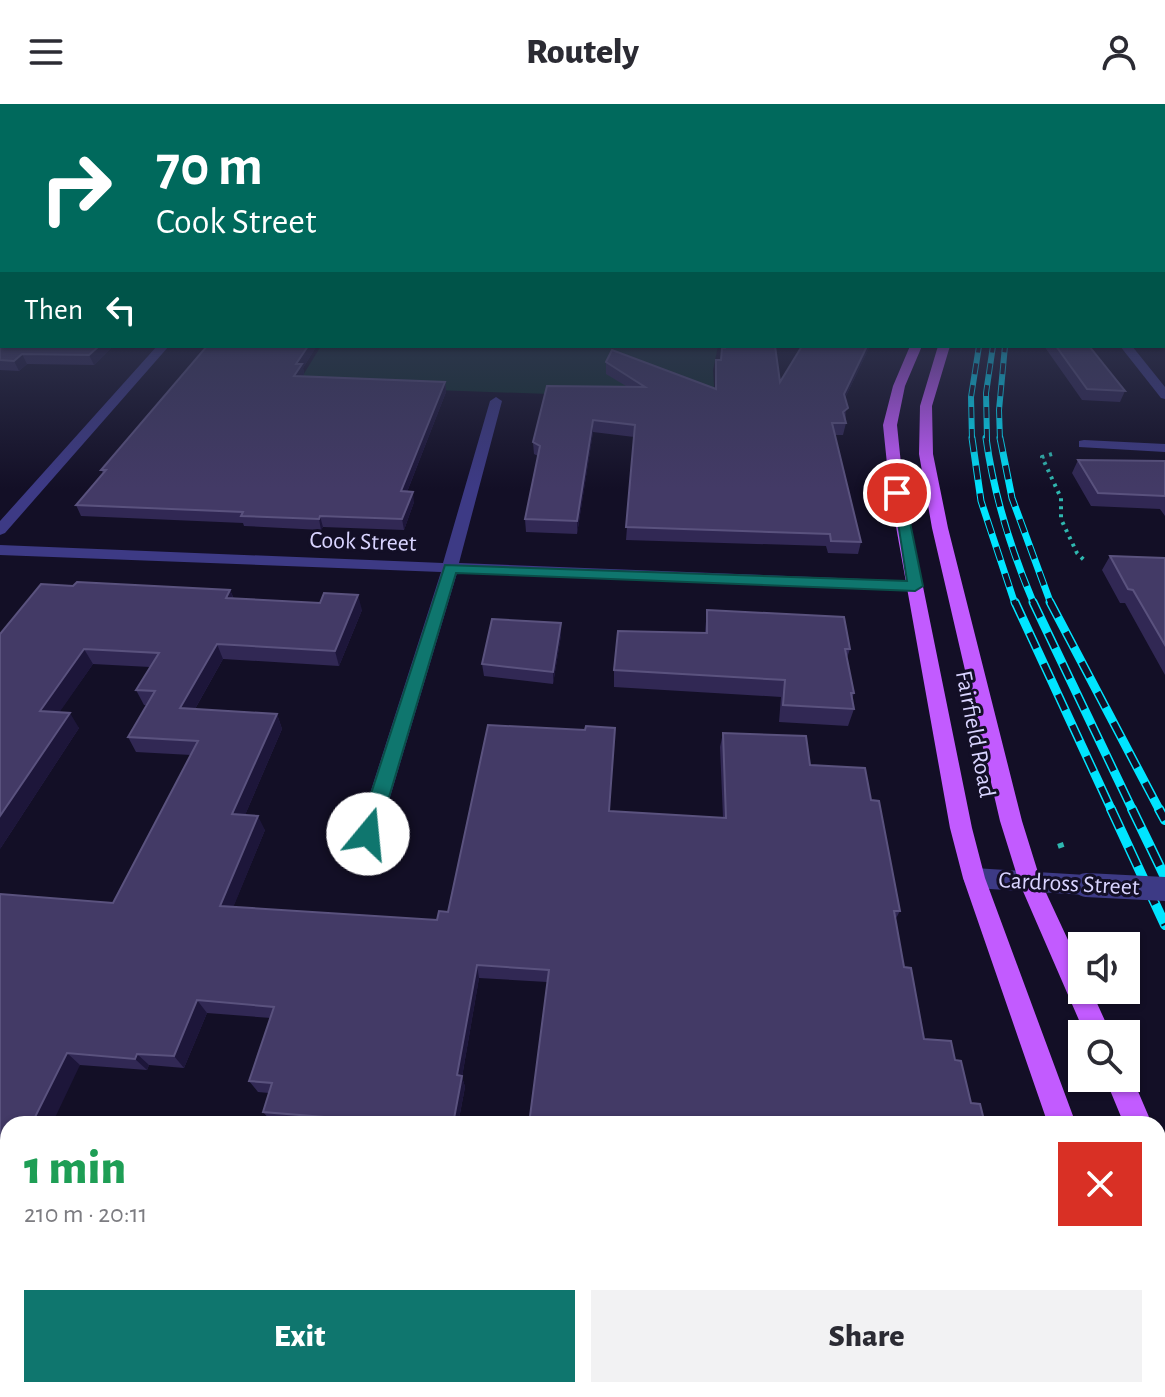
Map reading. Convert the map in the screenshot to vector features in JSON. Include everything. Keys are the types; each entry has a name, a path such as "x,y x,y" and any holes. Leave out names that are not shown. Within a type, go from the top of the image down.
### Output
{"main road":[{"name":"Fairfield Road","path":"907,368 890,425 897,493 961,828 974,878 1059,1116"},
{"name":"Fairfield Road","path":"937,368 926,406 926,454 940,528 1011,821 1030,882 1092,1020"},
{"path":"1124,1092 1135,1116"}],"street":[{"path":"0,530 143,368"},
{"path":"1144,368 1165,395"},
{"path":"368,834 450,568 496,401"},
{"path":"1084,444 1165,448"},
{"name":"Cook Street","path":"0,550 915,586"},
{"name":"Cardross Street","path":"974,878 1165,889"}],"path":[{"path":"1052,454 1042,457 1061,498 1061,519 1077,553 1086,562"}],"green space":[{"path":"307,368 713,368 715,400 297,385"}],"building":[{"path":"188,368 299,368 294,376 445,382 401,491 413,492 402,519 241,516 243,512 76,505 106,470 101,470"},
{"path":"616,368 661,368 716,389 716,368 778,368 780,382 788,368 856,368 844,394 848,408 843,412 846,423 832,423 861,542 831,541 830,534 626,527 635,425 593,420 577,521 525,519 540,446 533,442 547,386 645,387"},
{"path":"1072,368 1107,368 1125,391 1087,389"},
{"path":"1078,460 1165,461 1165,496 1098,493"},
{"path":"1110,556 1165,558 1165,645 1133,590 1128,589"},
{"path":"77,582 230,590 226,598 320,603 324,593 358,595 335,651 217,644 180,708 277,714 232,814 258,816 220,906 437,920 439,911 448,912 488,725 585,730 586,726 615,728 609,811 726,818 723,733 806,736 810,765 865,768 871,800 879,801 900,911 894,911 904,967 911,968 924,1039 951,1041 955,1060 961,1061 971,1103 980,1104 983,1116 530,1116 549,970 477,965 457,1075 462,1076 454,1116 312,1116 263,1112 272,1083 249,1081 274,1007 197,1000 174,1056 137,1054 135,1059 67,1053 36,1116 0,1116 0,894 113,903 198,741 128,737 155,691 136,690 159,653 84,649 40,711 70,713 0,816 0,634 41,584 73,586"},
{"path":"707,610 844,617 850,649 845,649 854,709 783,705 785,680 614,670 618,631 707,633"},
{"path":"492,619 561,623 553,672 482,664"}],"railway":[{"path":"972,440 971,397 975,368"},
{"path":"987,440 986,393 990,368"},
{"path":"1000,440 1003,368"},
{"path":"972,438 981,501 1015,604"},
{"path":"986,438 1004,522 1034,604"},
{"path":"1000,438 1012,498 1051,604"},
{"path":"1015,602 1112,811"},
{"path":"1033,602 1133,811"},
{"path":"1051,604 1160,811"},
{"path":"1111,809 1165,925"},
{"path":"1132,809 1165,877"},
{"path":"1159,809 1165,820"}],"route":[{"path":"368,834 450,568 915,586 897,493"}]}
